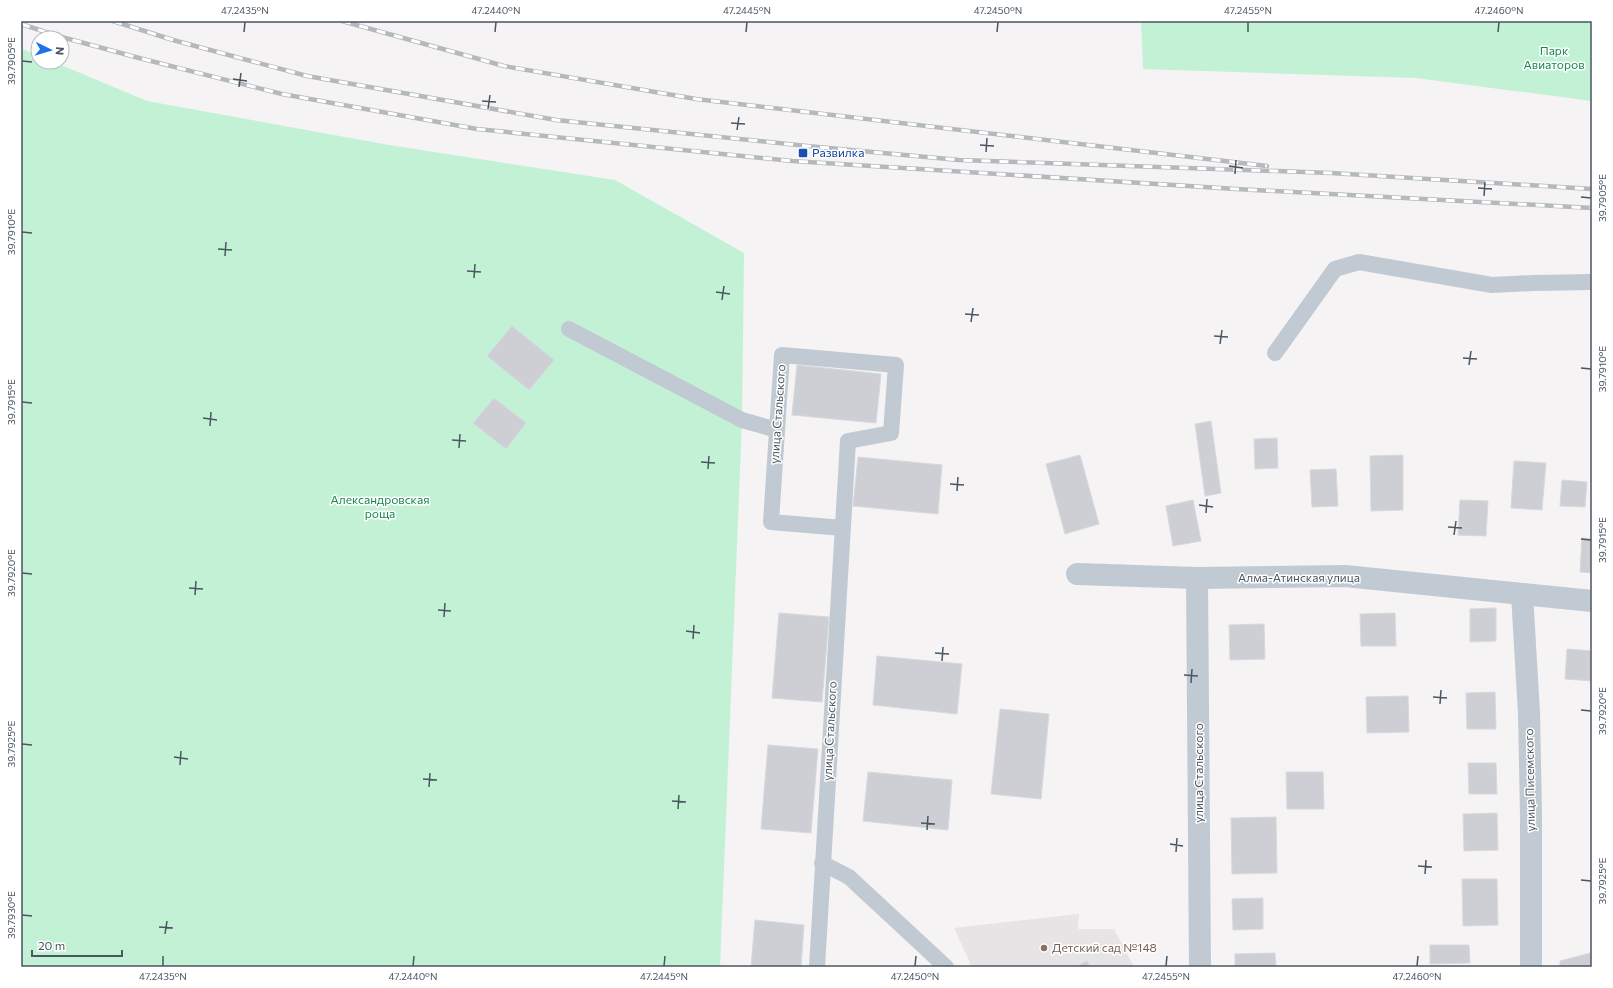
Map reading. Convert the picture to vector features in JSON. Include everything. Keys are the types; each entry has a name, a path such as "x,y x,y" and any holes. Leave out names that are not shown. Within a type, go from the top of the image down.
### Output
{"street":[{"name":"Алма-Атинская улица","path":"1077,574 1197,578 1345,576 1592,602"},
{"name":"улица Стальского","path":"1197,578 1200,967"},
{"name":"улица Писемского","path":"1522,594 1531,815 1531,967"}],"lane":[{"path":"1275,353 1335,269 1359,262 1492,285 1592,282"},
{"path":"570,329 742,420 777,430"},
{"name":"улица Стальского","path":"817,967 848,441 892,433 896,365 782,355 771,522 842,528"},
{"path":"822,863 849,877 946,967"}],"shaded area":[{"name":"Детский сад №148","path":"1079,914 1078,929 1114,929 1134,967 972,967 954,928"}],"green space":[{"name":"Парк Авиаторов","path":"1141,21 1592,21 1592,101 1416,78 1143,69"},
{"name":"Александровская роща","path":"21,48 30,52 30,70 70,70 70,69 147,101 389,145 615,180 744,253 742,420 720,967 21,967"}],"building":[{"path":"512,326 554,360 529,390 487,356"},
{"path":"797,365 881,374 876,423 792,415"},
{"path":"494,398 526,423 506,449 473,423"},
{"path":"1211,421 1221,493 1205,496 1195,424"},
{"path":"1277,438 1278,468 1255,469 1254,439"},
{"path":"1080,455 1099,524 1065,534 1046,464"},
{"path":"1403,455 1403,510 1371,511 1370,456"},
{"path":"858,457 942,465 938,514 853,506"},
{"path":"1514,461 1546,463 1542,510 1511,508"},
{"path":"1336,469 1338,506 1312,507 1310,470"},
{"path":"1562,480 1587,482 1585,507 1560,506"},
{"path":"1193,500 1201,541 1173,546 1166,506"},
{"path":"1460,500 1488,501 1486,536 1458,535"},
{"path":"1582,538 1592,539 1592,573 1580,572"},
{"path":"1496,608 1496,641 1470,642 1470,609"},
{"path":"779,613 829,617 822,702 772,698"},
{"path":"1395,613 1396,646 1361,646 1360,614"},
{"path":"1264,624 1265,659 1230,660 1229,625"},
{"path":"1567,649 1592,651 1592,681 1565,679"},
{"path":"877,656 962,664 957,714 873,705"},
{"path":"1495,692 1496,729 1467,729 1466,693"},
{"path":"1408,696 1409,732 1367,733 1366,697"},
{"path":"1000,709 1049,714 1041,799 991,794"},
{"path":"768,745 818,749 811,833 761,829"},
{"path":"1468,763 1496,763 1497,794 1469,794"},
{"path":"868,772 952,780 948,830 863,821"},
{"path":"1286,772 1323,772 1324,809 1287,809"},
{"path":"1497,813 1498,850 1464,851 1463,814"},
{"path":"1276,817 1277,873 1232,874 1231,818"},
{"path":"1462,879 1497,879 1498,925 1463,926"},
{"path":"1263,898 1263,929 1233,930 1232,899"},
{"path":"755,920 804,925 801,967 751,967"},
{"path":"1430,945 1469,945 1470,963 1430,964"},
{"path":"1275,953 1276,967 1235,967 1235,954"},
{"path":"1592,953 1592,967 1560,967 1560,961"},
{"path":"1087,961 1090,967 1076,967"}],"railway":[{"path":"113,21 173,40 307,76 556,120 959,160 1331,173 1592,189"},
{"path":"342,21 504,66 696,99 1267,166"},
{"path":"21,24 58,36 139,58 282,94 477,129 792,161 1236,189 1592,208"}],"place":[{"name":"Развилка","path":"803,153"},
{"name":"Детский сад №148","path":"1044,948"}]}
